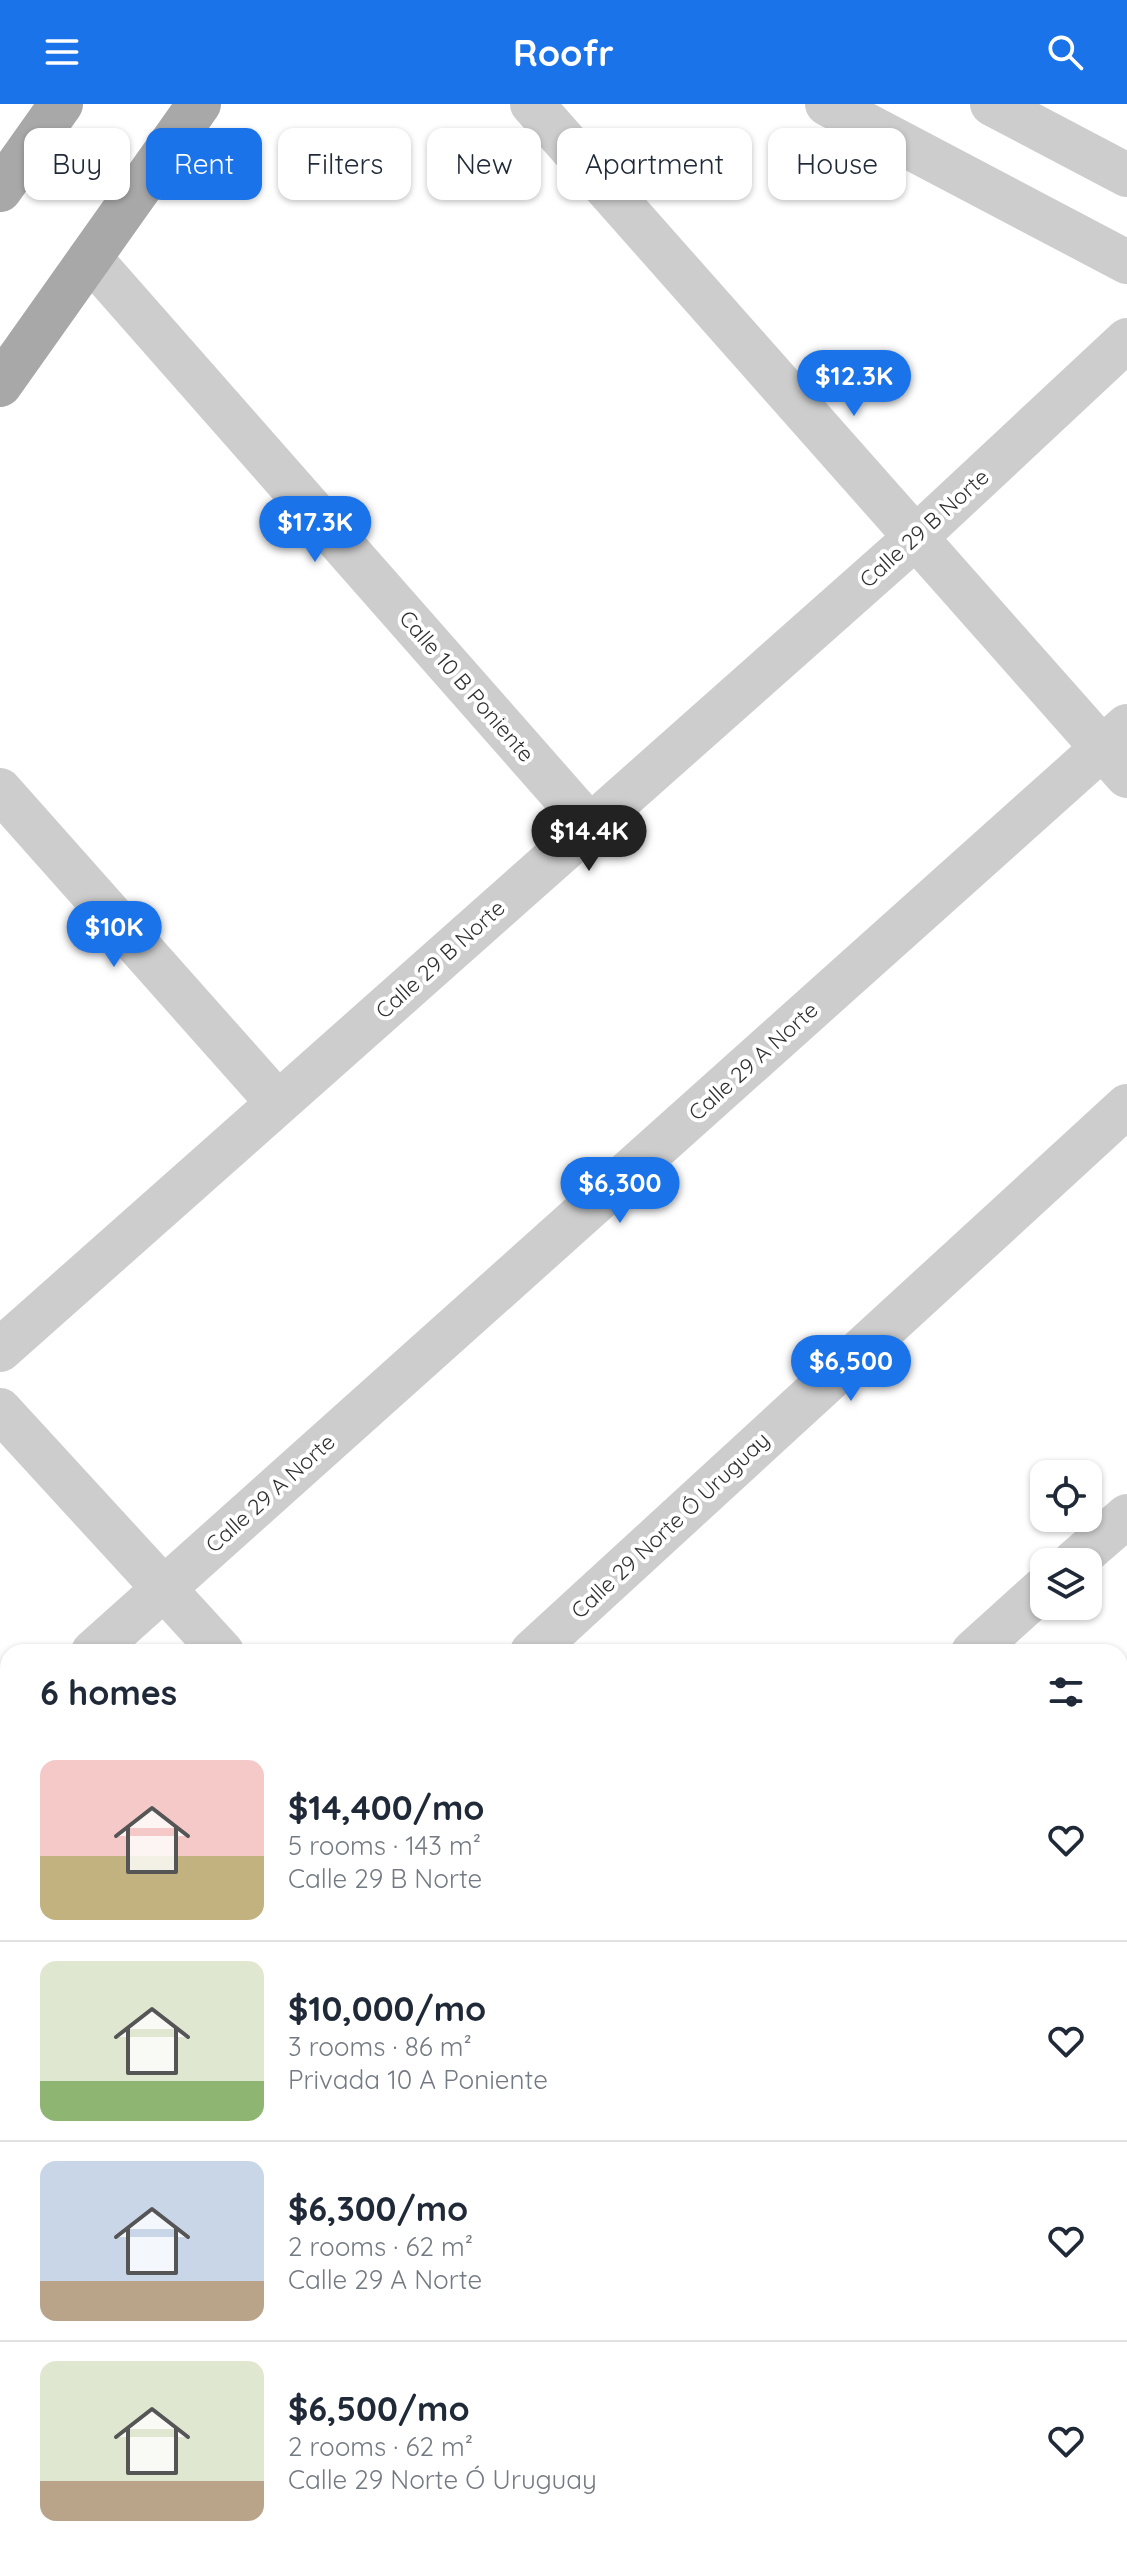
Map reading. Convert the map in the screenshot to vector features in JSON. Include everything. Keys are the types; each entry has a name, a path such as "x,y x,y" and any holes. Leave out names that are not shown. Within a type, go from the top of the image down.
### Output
{"main road":[{"path":"0,190 61,104"},
{"path":"0,385 199,104"}],"street":[{"path":"532,104 915,538 1119,750"},
{"path":"827,104 1127,262"},
{"path":"992,104 1127,175"},
{"name":"Calle 10 B Poniente","path":"90,258 590,826"},
{"name":"Calle 29 B Norte","path":"0,1350 915,538 1127,340"},
{"name":"Calle 29 A Norte","path":"102,1644 1119,750"},
{"path":"0,790 278,1103"},
{"name":"Calle 29 Norte Ó Uruguay","path":"541,1644 1127,1106"},
{"path":"0,1410 215,1644"},
{"path":"1090,1548 1127,1516"},
{"path":"982,1644 1030,1601"}]}
